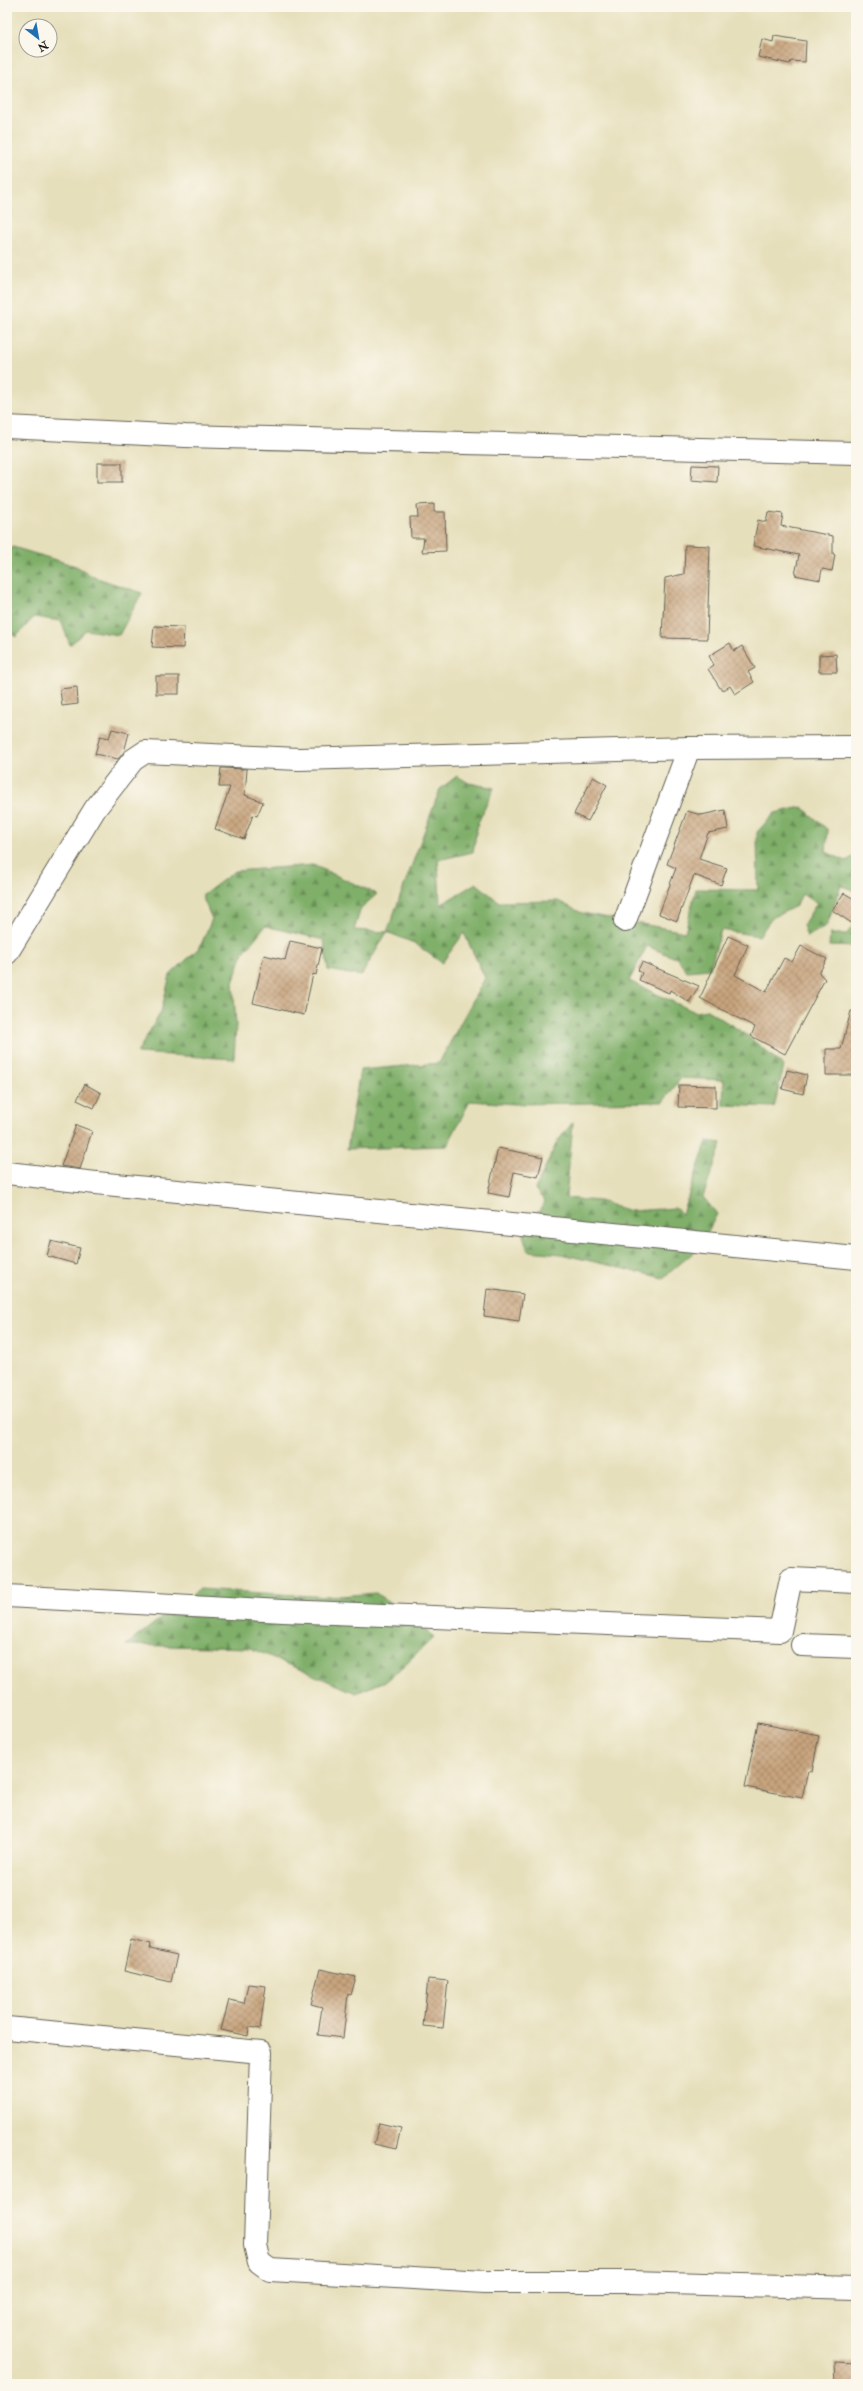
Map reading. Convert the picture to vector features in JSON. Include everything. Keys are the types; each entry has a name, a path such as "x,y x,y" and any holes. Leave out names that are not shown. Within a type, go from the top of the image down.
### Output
{"street":[{"path":"7,427 185,436 856,453"},
{"path":"7,953 95,809 133,760 145,752 299,759 689,748 856,747"},
{"path":"625,921 689,748"},
{"path":"7,1172 96,1183 856,1258"},
{"path":"7,1596 283,1611 780,1631 791,1579 856,1582"},
{"path":"802,1646 856,1647"},
{"path":"7,2028 261,2052 255,2245 259,2262 270,2270 394,2279 485,2282 631,2282 856,2288"}],"green space":[{"path":"13,547 76,566 94,577 142,593 119,635 86,630 70,645 61,621 34,617 16,637 7,631 7,553"},
{"path":"457,776 469,783 494,788 478,823 473,852 438,860 440,905 476,883 499,902 558,901 582,913 685,932 696,889 758,890 757,832 775,813 802,807 828,830 826,852 846,861 856,855 856,891 841,886 827,925 807,937 803,925 817,903 802,894 796,906 772,918 759,936 721,930 710,969 687,971 678,959 647,946 629,981 695,1012 707,1010 744,1033 784,1066 774,1107 723,1105 724,1080 681,1078 663,1102 515,1104 470,1101 447,1146 347,1149 360,1070 439,1063 485,978 464,933 442,963 414,943 387,932 440,789"},
{"path":"313,865 377,894 361,908 354,930 387,932 361,976 328,970 324,940 265,926 243,953 233,982 236,1024 234,1059 137,1053 161,1012 170,975 200,947 212,919 202,896 235,871"},
{"path":"856,921 856,947 829,946 830,934 847,934"},
{"path":"573,1122 566,1198 599,1201 630,1211 675,1208 682,1214 707,1141 722,1143 703,1197 717,1214 700,1247 663,1278 561,1254 528,1251 523,1235 545,1202 535,1189 557,1142"},
{"path":"199,1589 328,1597 376,1593 434,1637 388,1680 356,1693 250,1648 126,1645"}],"building":[{"path":"774,36 806,41 805,62 791,61 790,64 758,57 762,39 773,42"},
{"path":"97,463 122,463 122,482 97,482"},
{"path":"692,465 718,466 717,482 691,480"},
{"path":"434,504 434,512 445,512 446,551 422,552 424,538 411,538 410,517 418,517 417,505"},
{"path":"768,512 783,514 781,526 833,536 833,554 835,555 832,571 822,569 820,580 795,575 799,555 753,546 758,520 766,522"},
{"path":"685,545 710,546 707,639 662,638 665,578 684,574"},
{"path":"154,626 184,627 183,648 152,647"},
{"path":"730,643 734,651 742,646 755,668 748,672 754,682 735,694 730,686 722,691 708,669 714,665 709,656"},
{"path":"836,654 837,672 819,672 819,655"},
{"path":"156,676 179,676 179,694 156,694"},
{"path":"77,687 78,704 62,706 60,689"},
{"path":"112,729 129,733 124,752 118,759 95,754 100,736 109,738"},
{"path":"221,768 247,769 245,795 263,802 257,816 253,815 244,839 215,829 230,787 219,787"},
{"path":"593,777 607,785 588,821 574,814"},
{"path":"725,810 728,829 708,833 699,859 727,868 721,885 694,875 677,921 659,914 676,868 667,864 687,811 701,815"},
{"path":"844,893 856,900 856,926 832,910"},
{"path":"728,936 748,945 735,975 766,992 784,958 792,962 801,946 827,959 819,973 825,979 785,1054 751,1036 755,1027 700,998"},
{"path":"290,941 322,948 316,975 313,974 304,1015 253,1003 264,955 285,960"},
{"path":"642,962 699,986 689,1002 670,990 669,993 639,980 642,973 638,970"},
{"path":"851,1011 856,1011 856,1075 826,1075 826,1049 841,1049"},
{"path":"787,1070 807,1075 803,1094 782,1089"},
{"path":"85,1084 101,1093 94,1108 77,1100"},
{"path":"679,1085 716,1086 716,1108 678,1107"},
{"path":"76,1125 92,1131 80,1169 61,1166"},
{"path":"498,1148 543,1157 538,1177 514,1172 509,1197 488,1193"},
{"path":"51,1241 80,1248 76,1264 47,1256"},
{"path":"487,1289 523,1294 519,1321 484,1316"},
{"path":"758,1723 819,1735 812,1772 808,1771 802,1798 745,1787"},
{"path":"131,1939 151,1944 150,1949 177,1955 171,1982 124,1971"},
{"path":"320,1969 356,1977 351,1995 348,1994 343,2038 318,2035 322,2007 311,2004"},
{"path":"428,1979 448,1981 443,2028 423,2026"},
{"path":"248,1984 266,1986 260,2029 249,2027 248,2036 221,2030 229,2000 244,2003"},
{"path":"379,2123 401,2128 396,2149 374,2144"},
{"path":"835,2362 856,2363 856,2384 836,2384"}]}
